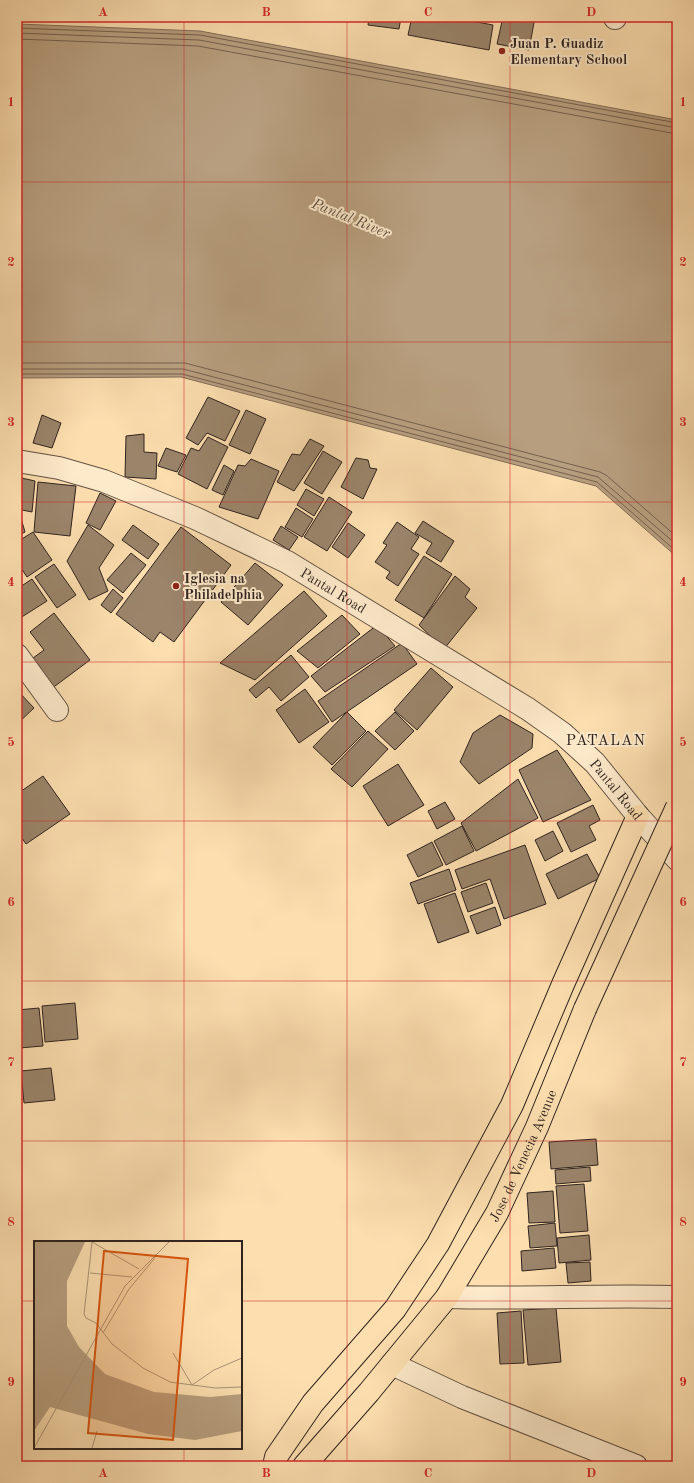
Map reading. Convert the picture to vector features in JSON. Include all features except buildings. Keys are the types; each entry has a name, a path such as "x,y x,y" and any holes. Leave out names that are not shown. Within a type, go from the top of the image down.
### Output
{"highway":[{"name":"Jose de Venecia Avenue","path":"304,1466 392,1364 447,1297 497,1213 537,1128 585,1009 677,807"},
{"path":"274,1466 276,1458 312,1403 395,1308 438,1244 512,1105 564,982 638,816"}],"street":[{"name":"Pantal Road","path":"17,461 59,468 104,481 195,518 287,562 528,709 562,733 596,763 638,816 677,859"},
{"path":"17,655 57,710"},
{"path":"447,1297 519,1298 611,1295 677,1296"},
{"path":"392,1364 462,1397 636,1466"}],"water":[{"name":"Pantal River","path":"17,24 200,31 677,120 677,557 596,486 181,377 17,378"}],"place":[{"name":"Juan P. Guadiz Elementary School","path":"502,51"},
{"name":"Iglesia na Philadelphia","path":"176,586"}],"district":[{"name":"PATALAN","path":"606,740"}]}
